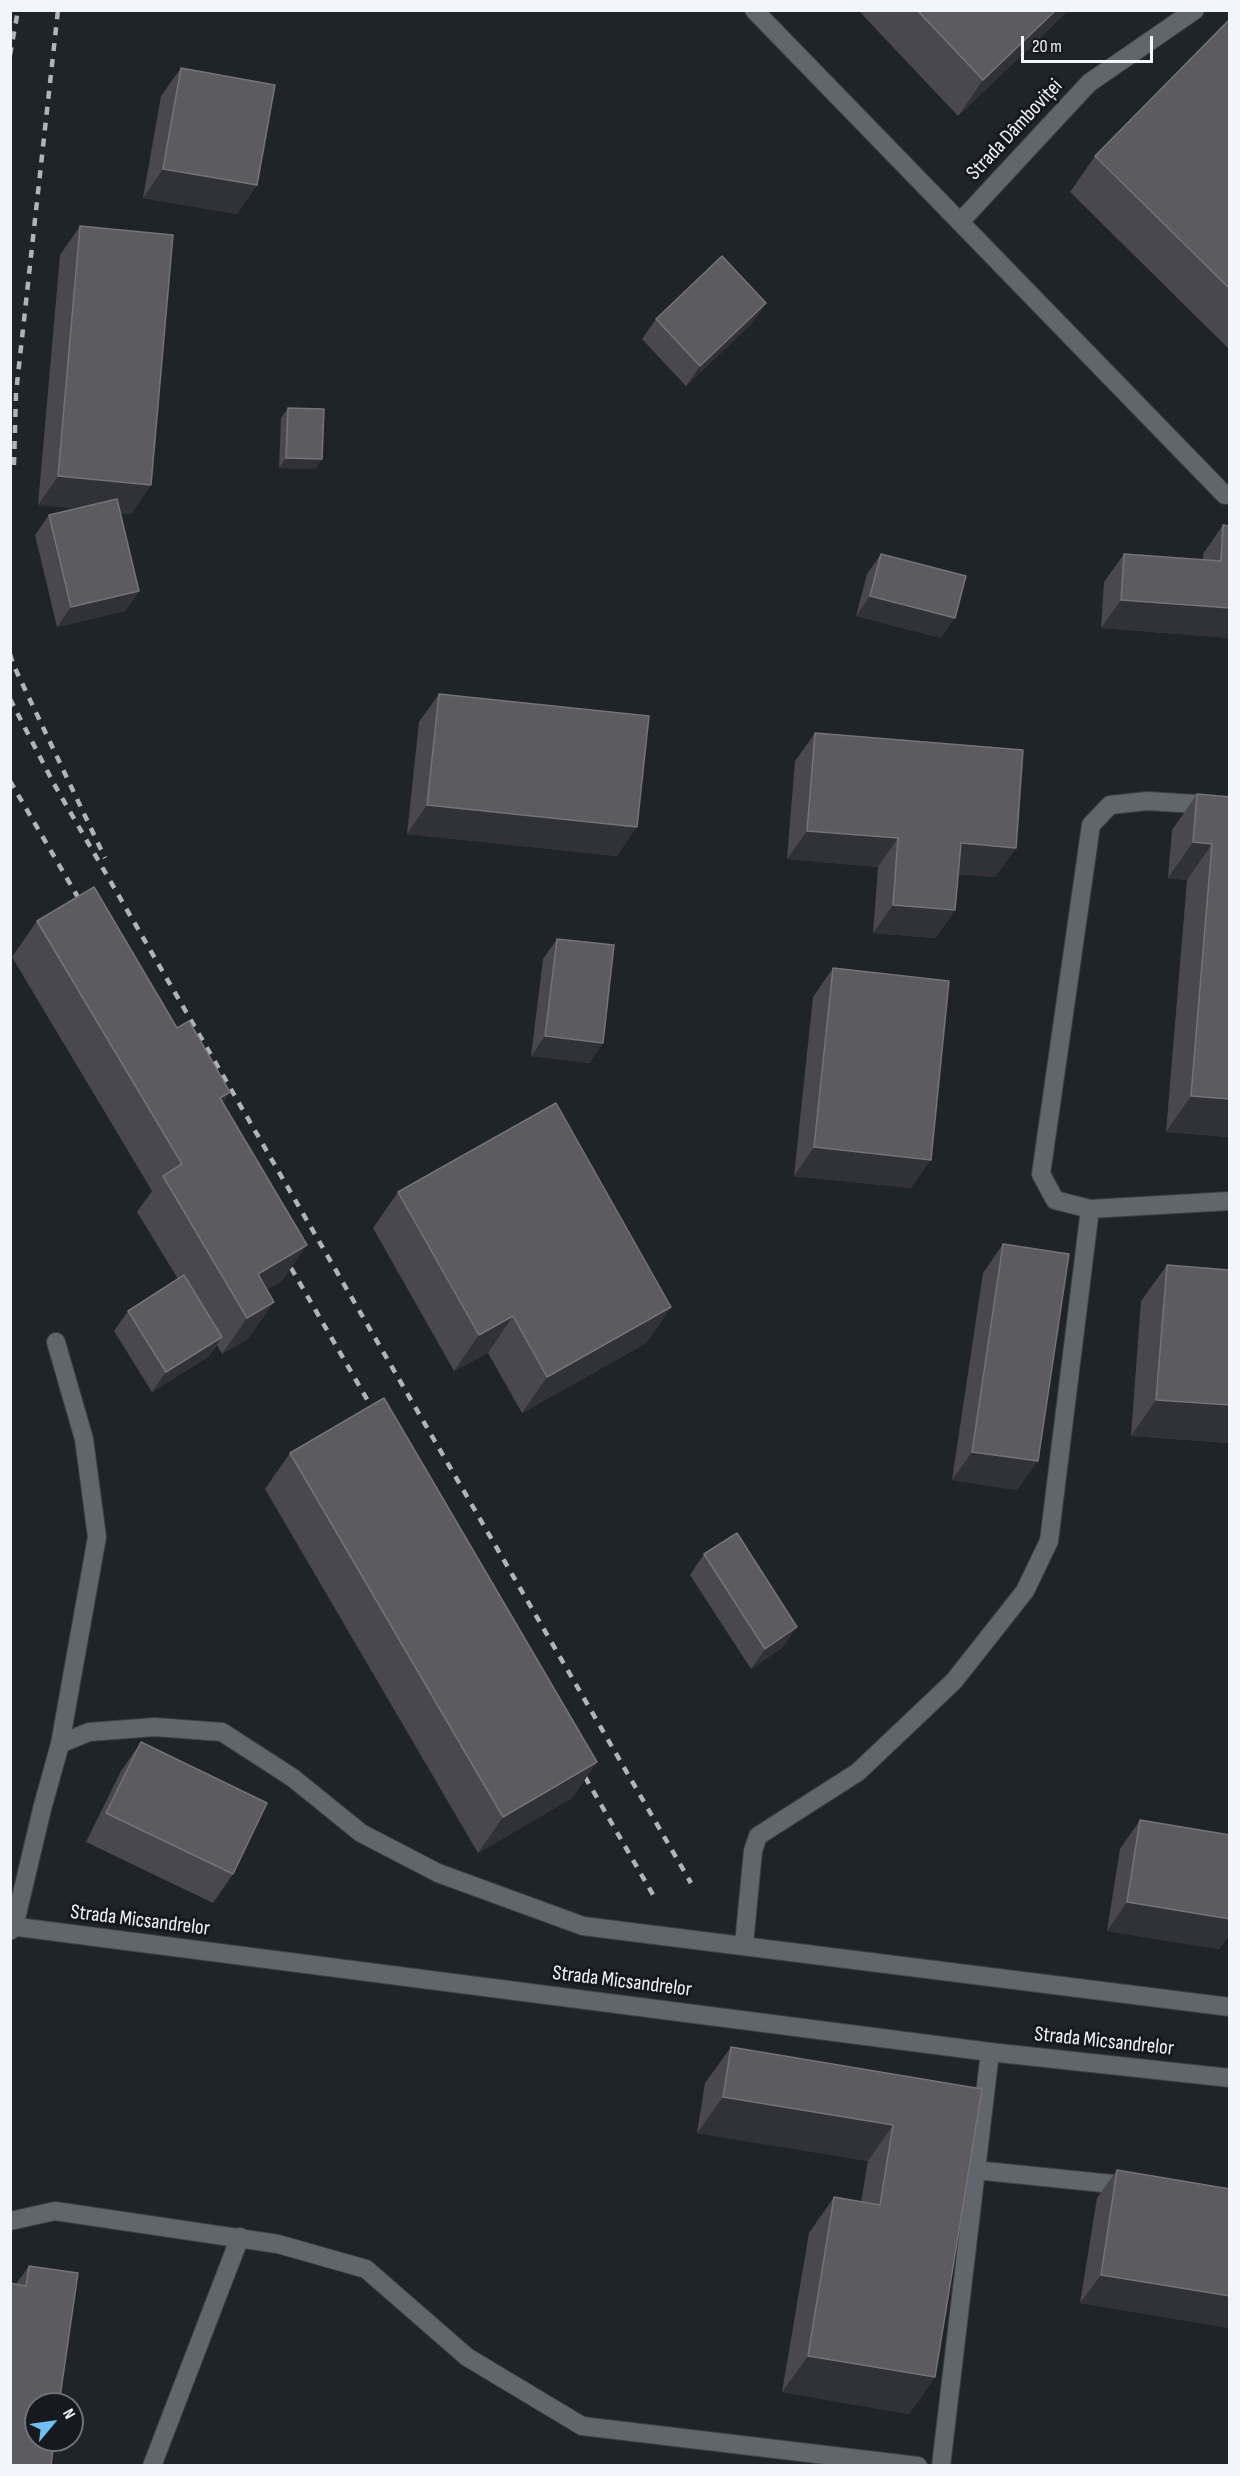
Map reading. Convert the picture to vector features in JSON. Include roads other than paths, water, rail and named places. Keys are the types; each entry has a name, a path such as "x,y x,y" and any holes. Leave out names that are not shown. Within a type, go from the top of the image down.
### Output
{"street":[{"path":"754,10 1226,495"},
{"name":"Strada Dâmboviței","path":"960,222 1089,83 1174,16 1195,10"},
{"path":"1230,807 1148,801 1110,805 1091,825 1041,1174 1055,1200 1090,1209 1230,1201"},
{"path":"744,1944 753,1851 758,1836 858,1772 954,1682 1024,1591 1049,1542 1090,1209"},
{"path":"12,1928 60,1744 97,1537 84,1439 56,1342"},
{"path":"60,1744 89,1732 133,1728 155,1727 222,1732 293,1778 362,1833 438,1873 583,1926 744,1944 1230,2007"},
{"name":"Strada Micsandrelor","path":"12,1928 990,2052 1230,2078"},
{"path":"941,2466 990,2052"},
{"path":"975,2170 1149,2188"},
{"path":"10,2221 55,2211 278,2244 366,2269 467,2357 582,2426 805,2459 918,2466"},
{"path":"152,2466 240,2237"}],"railway":[{"path":"10,55 18,10"},
{"path":"14,465 16,393 58,10"},
{"path":"10,654 105,858"},
{"path":"10,699 54,784 691,1883"},
{"path":"10,781 86,911"},
{"path":"283,1254 379,1420"},
{"path":"577,1763 656,1900"}]}
